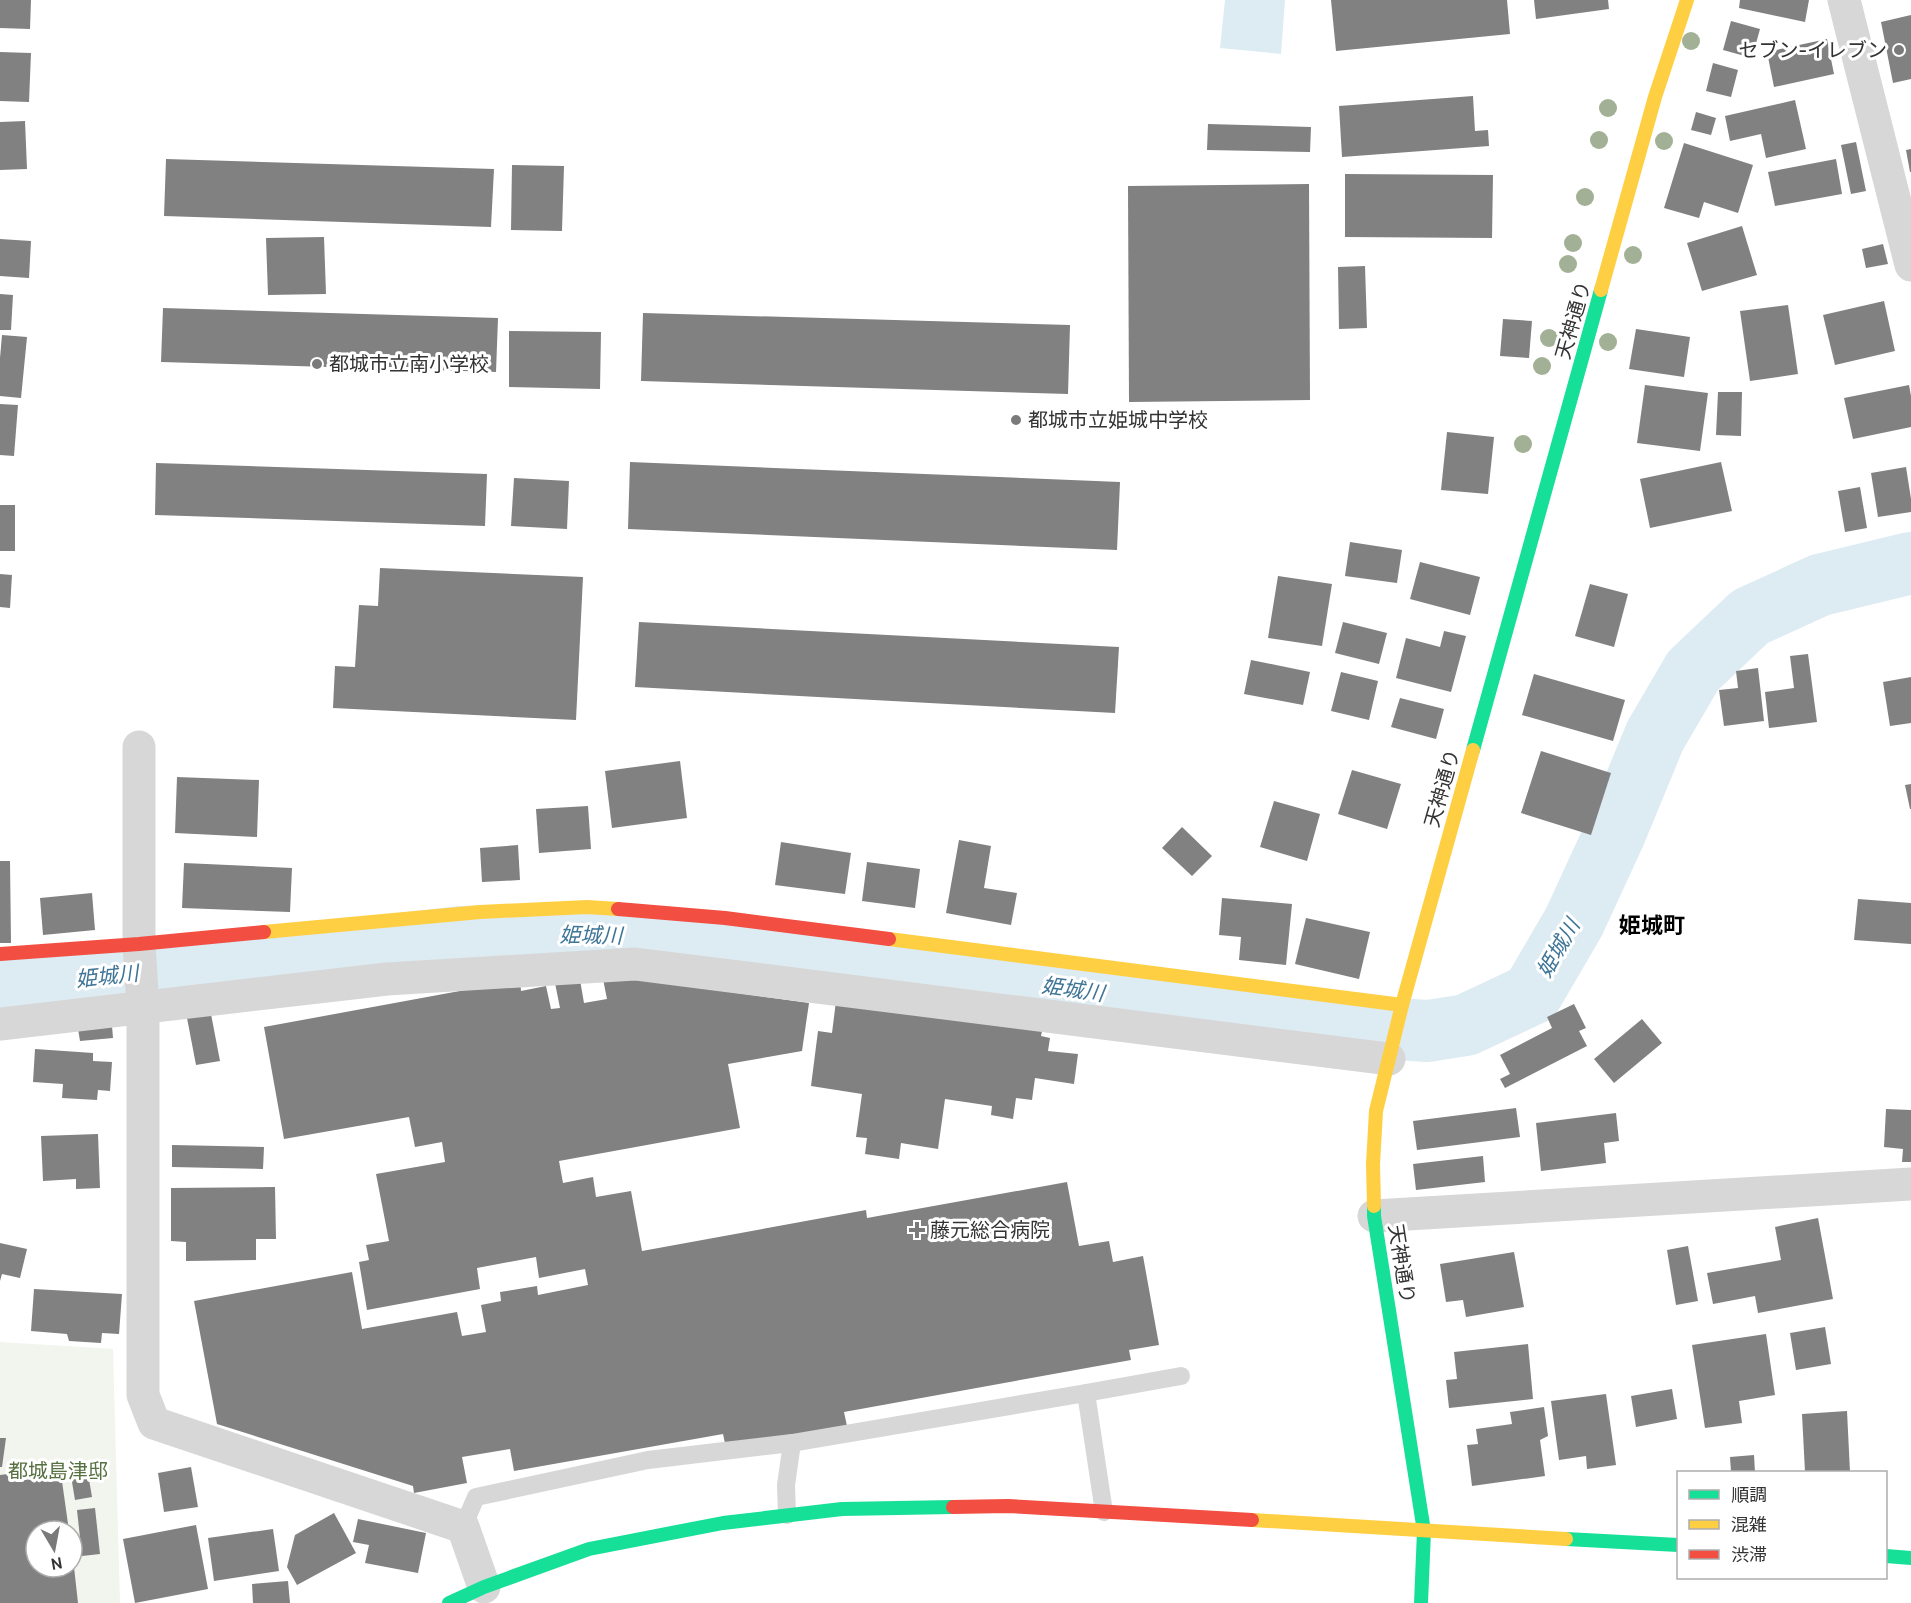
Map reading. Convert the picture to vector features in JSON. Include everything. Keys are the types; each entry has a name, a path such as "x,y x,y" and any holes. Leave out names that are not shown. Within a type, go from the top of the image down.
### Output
{"street":[{"name":"天神通り","path":"1421,1603 1424,1531 1374,1216 1372,1164 1376,1111 1402,1005 1655,97 1687,0"},
{"path":"1844,0 1911,265"},
{"path":"139,747 139,944 143,1008 143,1395 154,1423 463,1527 484,1587"},
{"path":"0,954 139,944 480,912 587,907 725,918 1402,1005"},
{"path":"0,1024 387,979 635,964 1390,1055"},
{"path":"1374,1216 1911,1184"},
{"path":"449,1603 484,1587 589,1549 723,1523 842,1509 1008,1506 1677,1545"},
{"path":"1887,1556 1911,1558"}],"lane":[{"path":"463,1527 476,1497 648,1460 792,1443 1180,1376"},
{"path":"1086,1393 1104,1512"},
{"path":"787,1515 786,1485 792,1443"}],"green space":[{"name":"都城島津邸","path":"0,1342 113,1349 120,1603 0,1603"}],"shaded area":[{"path":"1225,0 1285,0 1281,54 1220,48"}],"building":[{"path":"0,0 31,0 30,29 0,28"},
{"path":"1331,0 1507,0 1510,34 1336,51"},
{"path":"1534,0 1608,0 1609,9 1536,19"},
{"path":"1740,0 1809,0 1805,22 1739,8"},
{"name":"セブン-イレブン","path":"1911,15 1911,79 1893,83 1881,22"},
{"path":"1731,21 1760,29 1752,58 1723,50"},
{"path":"1827,39 1834,74 1774,87 1767,52"},
{"path":"0,52 31,53 29,102 0,101"},
{"path":"1713,63 1738,70 1731,97 1706,91"},
{"path":"1473,96 1475,131 1488,130 1489,146 1342,157 1339,106"},
{"path":"1795,100 1806,149 1766,158 1761,134 1730,141 1725,116"},
{"path":"1696,112 1716,118 1711,135 1691,130"},
{"path":"25,121 27,169 0,170 0,122"},
{"path":"1208,124 1311,127 1310,152 1207,150"},
{"path":"1856,142 1866,191 1851,194 1841,145"},
{"path":"1684,143 1753,165 1738,213 1704,202 1699,218 1664,208"},
{"path":"1911,149 1911,172 1910,172 1906,150"},
{"path":"166,159 494,169 491,227 164,216"},
{"path":"1836,159 1842,194 1775,206 1768,172"},
{"path":"512,165 564,166 562,231 511,230"},
{"path":"1345,174 1493,175 1492,238 1345,237"},
{"path":"1309,184 1310,400 1129,402 1128,186"},
{"path":"1742,226 1757,275 1702,291 1687,243"},
{"path":"324,237 326,294 268,295 266,238"},
{"path":"0,239 31,241 29,278 0,276"},
{"path":"1883,244 1888,264 1866,268 1862,249"},
{"path":"1365,266 1367,328 1339,329 1338,267"},
{"path":"0,294 13,295 11,330 0,330"},
{"path":"1884,301 1895,351 1835,365 1823,315"},
{"path":"1788,305 1798,374 1750,381 1740,311"},
{"path":"163,308 498,318 496,372 161,362"},
{"path":"643,313 1070,325 1068,394 641,381"},
{"path":"1503,319 1532,321 1529,358 1500,356"},
{"path":"1636,329 1690,337 1684,377 1629,369"},
{"path":"509,331 601,332 600,389 509,387"},
{"path":"2,335 27,337 21,398 0,396"},
{"path":"1645,385 1708,393 1700,451 1637,443"},
{"path":"1909,385 1911,427 1853,439 1844,398"},
{"path":"1718,392 1742,392 1741,436 1716,435"},
{"path":"0,404 18,405 14,456 0,455"},
{"path":"1447,432 1494,437 1488,494 1441,490"},
{"path":"630,462 1120,482 1117,550 628,529"},
{"path":"1721,462 1732,511 1650,528 1640,479"},
{"path":"156,463 487,474 485,526 155,515"},
{"path":"1906,467 1911,512 1878,517 1871,473"},
{"path":"514,478 569,481 567,529 511,526"},
{"path":"1860,487 1867,528 1845,532 1838,491"},
{"path":"0,505 15,505 15,551 0,551"},
{"path":"1350,542 1402,550 1397,583 1345,576"},
{"path":"1420,562 1480,577 1470,615 1410,599"},
{"path":"380,568 583,577 576,720 333,708 335,666 355,667 359,605 378,606"},
{"path":"0,574 12,575 10,608 0,607"},
{"path":"1278,576 1332,584 1322,646 1268,638"},
{"path":"1590,584 1628,594 1614,647 1575,636"},
{"path":"639,622 1119,647 1115,713 635,687"},
{"path":"1343,622 1387,633 1379,664 1335,653"},
{"path":"1444,631 1466,636 1451,692 1396,678 1406,638 1440,647"},
{"path":"1808,654 1817,722 1769,728 1765,692 1794,688 1790,656"},
{"path":"1251,660 1310,672 1303,705 1244,694"},
{"path":"1758,668 1764,721 1724,726 1719,690 1738,688 1736,671"},
{"path":"1341,672 1378,681 1369,720 1331,711"},
{"path":"1534,674 1625,700 1613,741 1522,715"},
{"path":"1911,677 1911,723 1890,726 1883,682"},
{"path":"1400,698 1444,709 1436,739 1391,727"},
{"path":"1541,751 1611,773 1591,835 1521,813"},
{"path":"680,761 687,818 612,828 605,771"},
{"path":"1352,770 1401,784 1387,829 1338,814"},
{"path":"177,777 259,780 257,837 175,833"},
{"path":"1911,784 1911,809 1910,809 1905,785"},
{"path":"1274,801 1320,814 1307,861 1260,847"},
{"path":"588,806 591,849 539,853 536,809"},
{"path":"1182,827 1212,856 1192,876 1162,848"},
{"path":"959,840 991,846 984,888 1017,893 1011,925 946,913"},
{"path":"781,842 851,853 845,894 775,885"},
{"path":"518,845 520,880 482,882 480,848"},
{"path":"0,861 10,861 11,943 0,943"},
{"path":"867,862 920,869 915,908 862,901"},
{"path":"184,863 292,868 290,912 182,908"},
{"path":"92,893 95,930 43,935 40,898"},
{"path":"1222,898 1292,904 1286,965 1239,960 1241,937 1219,935"},
{"path":"1858,899 1911,903 1911,944 1854,940"},
{"path":"1306,918 1370,932 1359,979 1295,964"},
{"name":"藤元総合病院","path":"579,974 584,1003 607,999 602,974 809,1003 802,1051 728,1064 740,1128 559,1161 563,1183 593,1177 596,1197 631,1191 642,1251 866,1210 867,1218 1067,1182 1079,1246 1109,1241 1113,1262 1143,1256 1159,1345 1129,1350 1131,1360 844,1412 847,1426 726,1448 723,1434 514,1471 510,1449 462,1457 467,1483 414,1493 413,1486 217,1424 194,1301 352,1272 362,1329 457,1312 462,1336 486,1332 481,1305 501,1301 500,1292 537,1286 538,1295 588,1285 585,1269 539,1278 536,1257 477,1268 480,1289 367,1310 359,1262 369,1260 366,1245 389,1241 376,1174 445,1162 442,1142 415,1147 409,1117 284,1139 264,1027 520,980 521,991 546,986 551,1009 560,1008 554,978"},
{"path":"836,1001 1042,1031 1041,1036 1050,1038 1048,1051 1078,1054 1074,1084 1035,1078 1032,1100 1016,1098 1013,1119 991,1115 992,1106 945,1099 938,1149 901,1143 899,1159 865,1154 867,1138 856,1137 862,1094 811,1086 818,1031 832,1033"},
{"path":"1574,1004 1586,1028 1579,1031 1587,1046 1505,1088 1500,1079 1510,1074 1500,1055 1552,1028 1547,1017"},
{"path":"211,1014 220,1061 196,1065 187,1018"},
{"path":"1642,1019 1662,1043 1614,1083 1594,1059"},
{"path":"112,1026 113,1038 80,1041 78,1029"},
{"path":"35,1049 93,1053 93,1061 112,1062 110,1091 98,1090 97,1100 62,1098 63,1084 33,1082"},
{"path":"1516,1108 1520,1137 1417,1150 1413,1121"},
{"path":"1886,1109 1911,1110 1911,1162 1902,1162 1903,1149 1884,1147"},
{"path":"1616,1113 1619,1141 1604,1143 1606,1163 1541,1171 1536,1123"},
{"path":"98,1134 100,1188 76,1189 76,1179 43,1181 41,1136"},
{"path":"172,1145 264,1147 263,1169 172,1167"},
{"path":"1483,1156 1485,1182 1416,1190 1413,1164"},
{"path":"275,1187 276,1239 256,1239 256,1260 186,1261 186,1242 171,1241 171,1188"},
{"path":"1818,1218 1833,1299 1758,1313 1755,1296 1713,1304 1707,1273 1781,1260 1775,1227"},
{"path":"0,1243 27,1249 20,1278 2,1274 0,1281"},
{"path":"1688,1246 1698,1301 1676,1305 1667,1250"},
{"path":"1514,1252 1524,1307 1466,1317 1463,1300 1446,1302 1440,1264"},
{"path":"34,1289 122,1294 119,1334 102,1333 101,1343 69,1341 67,1334 31,1331"},
{"path":"1825,1327 1831,1364 1796,1370 1790,1333"},
{"path":"1766,1334 1775,1395 1739,1401 1742,1423 1705,1428 1692,1345"},
{"path":"1528,1344 1533,1399 1449,1408 1446,1380 1457,1379 1454,1352"},
{"path":"1672,1389 1677,1419 1636,1427 1631,1396"},
{"path":"1606,1394 1616,1465 1587,1469 1586,1456 1559,1460 1551,1401"},
{"path":"1544,1407 1548,1436 1540,1440 1545,1476 1472,1486 1467,1445 1478,1444 1476,1429 1512,1424 1510,1412"},
{"path":"1847,1411 1850,1471 1805,1471 1802,1414"},
{"path":"0,1438 6,1438 2,1467 0,1467"},
{"path":"1754,1455 1755,1471 1731,1471 1730,1457"},
{"path":"86,1462 92,1497 75,1500 69,1464"},
{"path":"60,1467 67,1519 24,1519 24,1579 75,1579 78,1603 0,1603 0,1475"},
{"path":"191,1467 198,1507 164,1512 158,1473"},
{"path":"95,1508 100,1554 84,1556 84,1519 78,1519 77,1510"},
{"path":"334,1513 356,1553 297,1585 287,1567 295,1535"},
{"path":"358,1519 426,1533 418,1573 365,1563 369,1545 353,1542"},
{"path":"196,1525 208,1589 135,1603 123,1539"},
{"path":"273,1529 279,1571 214,1581 208,1538"},
{"path":"288,1581 290,1603 253,1603 252,1584"}],"waterway":[{"name":"姫城川","path":"0,988 460,937 613,934 916,967 1331,1025 1428,1031 1466,1025 1532,994 1574,922 1615,833 1655,736 1693,671 1750,617 1820,585 1911,563"}],"traffic: fast":[{"path":"1473,750 1601,290"},
{"path":"1374,1206 1424,1531 1421,1603"},
{"path":"449,1603 484,1587 589,1549 723,1523 842,1509 953,1507"},
{"path":"1566,1539 1677,1545"},
{"path":"1887,1556 1911,1558"}],"traffic: slow":[{"path":"1601,290 1655,97 1687,0"},
{"path":"1374,1206 1373,1164 1376,1111 1402,1005 1473,750"},
{"path":"264,932 480,912 587,907 618,909"},
{"path":"889,939 1402,1005"},
{"path":"1252,1520 1566,1539"}],"traffic: jam":[{"path":"618,909 725,918 889,939"},
{"path":"0,954 264,932"},
{"path":"953,1507 1008,1506 1252,1520"}],"place":[{"name":"セブン-イレブン","path":"1899,50"},
{"name":"都城市立南小学校","path":"317,364"},
{"name":"都城市立姫城中学校","path":"1016,420"},
{"name":"藤元総合病院","path":"917,1230"}],"district":[{"name":"姫城町","path":"1652,925"}]}
